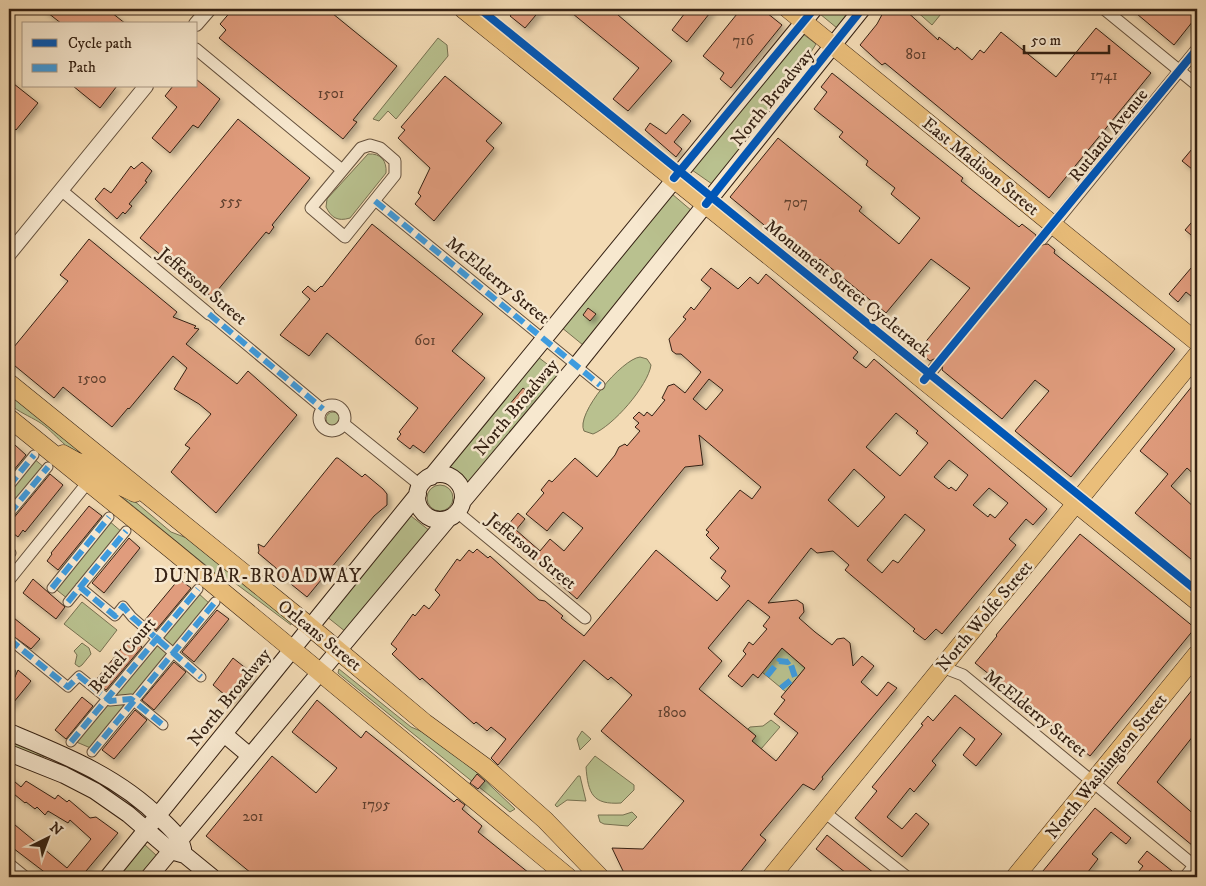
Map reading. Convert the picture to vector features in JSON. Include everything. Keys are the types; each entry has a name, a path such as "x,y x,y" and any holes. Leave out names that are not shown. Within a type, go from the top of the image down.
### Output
{"main road":[{"path":"463,9 1197,601"},
{"name":"East Madison Street","path":"788,9 808,15 832,45 1047,233 1197,342"},
{"name":"North Broadway","path":"149,877 179,848 250,756 322,673 339,650 576,366 862,9"},
{"name":"North Broadway","path":"108,877 293,650 542,338 808,15"},
{"name":"North Wolfe Street","path":"771,877 942,666 1078,504 1197,355"},
{"name":"Orleans Street","path":"9,383 311,627 425,723 504,784 545,820 600,877"},
{"path":"14,423 71,459 101,468 115,468"},
{"name":"Orleans Street","path":"14,423 322,673 568,877"},
{"path":"442,475 455,481 462,494 456,511 433,519 426,515 418,503 424,484 442,475"},
{"path":"88,482 94,480 110,482 134,492 189,529"},
{"name":"North Washington Street","path":"1015,877 1094,783 1197,654"},
{"path":"9,732 94,769 158,816 179,848"},
{"path":"224,734 250,756"},
{"path":"9,753 82,784 112,803 146,830 179,848 212,877"}],"street":[{"path":"198,22 209,9"},
{"path":"1104,9 1197,85"},
{"name":"Rutland Avenue","path":"1047,233 1197,49"},
{"path":"198,51 342,170"},
{"path":"9,254 144,88"},
{"path":"370,145 380,148 395,161 395,175 345,237 311,208 342,170 361,148 370,145"},
{"name":"Jefferson Street","path":"61,190 323,409"},
{"name":"McElderry Street","path":"375,201 600,385"},
{"path":"924,380 936,366"},
{"path":"334,406 341,409 345,416 344,424 338,430 325,429 320,417 323,409 334,406"},
{"path":"344,424 415,481 424,484"},
{"path":"9,486 34,455"},
{"path":"9,514 48,467"},
{"path":"9,580 88,482"},
{"name":"Jefferson Street","path":"456,511 585,618"},
{"path":"52,588 109,516"},
{"path":"68,602 126,531"},
{"path":"80,587 115,616 123,606 157,639 202,677"},
{"name":"Bethel Court","path":"71,742 198,589"},
{"path":"92,752 215,602"},
{"path":"9,640 68,687 79,676 107,699 115,702 127,699 134,701 163,724"},
{"name":"McElderry Street","path":"942,666 963,675 1196,865"},
{"path":"823,812 907,877"},
{"path":"9,864 25,877"},
{"path":"1184,877 1196,865"}],"green space":[{"path":"825,9 853,9 837,28 820,14"},
{"path":"914,9 945,9 932,25"},
{"path":"803,34 816,44 783,97 712,184 692,170"},
{"path":"438,38 447,45 448,56 396,119 388,111 379,121 373,119"},
{"path":"368,154 380,156 384,161 386,173 350,218 335,218 326,207 327,199"},
{"path":"672,194 692,211 583,345 561,327"},
{"path":"538,357 560,374 466,487 459,477 446,470"},
{"path":"640,357 647,359 651,365 637,394 601,430 593,434 584,431 583,423 586,413 602,388 622,367"},
{"path":"9,394 88,456 75,452 45,426 9,404"},
{"path":"333,412 338,414 340,419 338,424 333,426 328,424 326,419 328,414"},
{"path":"33,458 45,468 9,512 9,487"},
{"path":"440,485 449,489 453,498 449,507 440,511 431,507 427,498 431,489"},
{"path":"111,488 126,494 171,532 192,540 291,622 291,625 235,583 219,576"},
{"path":"406,512 430,531 346,632 326,616"},
{"path":"108,520 123,533 68,599 53,587"},
{"path":"197,592 210,604 93,749 74,741"},
{"path":"82,602 117,630 100,652 64,624"},
{"path":"82,643 89,648 91,654 79,667 75,664 77,655 74,651"},
{"path":"782,648 805,668 786,692 762,672"},
{"path":"339,669 411,727 430,735 472,768 515,809 510,812 338,673"},
{"path":"771,720 780,727 761,749 752,741 756,736 748,729 750,727 763,726"},
{"path":"582,731 591,739 580,750 577,739"},
{"path":"9,739 50,758 29,753 9,745"},
{"path":"595,756 634,785 634,790 621,803 598,800 591,791 588,784 586,767"},
{"path":"578,776 580,776 586,801 567,800 557,807 555,805"},
{"path":"632,812 637,817 628,826 604,824 600,822 598,815 623,815"},
{"path":"144,844 157,856 140,877 117,877"}],"building":[{"path":"43,9 107,9 123,22 59,22"},
{"path":"233,9 327,9 397,66 353,120 357,122 343,139 219,38 226,30 220,24"},
{"path":"516,9 541,9 525,28 510,16"},
{"path":"567,9 611,9 672,61 628,111 613,99 639,68"},
{"path":"688,9 713,9 687,42 672,30"},
{"path":"741,9 762,9 782,25 731,88 720,79 724,73 703,56"},
{"path":"885,9 904,9 938,40 939,37 955,50 957,47 972,60 980,50 984,53 1001,32 1056,77 1096,28 1151,73 1049,198 885,63 882,65 860,45 877,24"},
{"path":"1131,9 1197,9 1197,16 1174,45"},
{"path":"832,73 963,178 961,181 1019,227 1022,224 1036,235 1035,241 1038,245 1048,244 1055,250 1054,253 1175,349 1071,477 1015,431 1049,391 1035,380 1002,419 942,370 943,364 940,360 934,359 930,361 918,351 970,288 931,259 886,313 820,259 814,266 730,197 778,138 862,207 859,211 899,244 920,218 891,194 895,188 866,165 868,161 839,137 843,132 814,109 827,92 821,87"},
{"path":"445,76 502,123 486,141 494,148 434,221 415,204 421,196 418,193 430,168 398,138 405,130 401,127"},
{"path":"9,80 38,103 16,130 9,124"},
{"path":"198,81 220,99 198,128 193,125 170,153 152,138 177,107 165,96 171,88 198,88"},
{"path":"75,88 115,88 100,108"},
{"path":"683,114 691,121 674,142 682,149 676,157 645,130 650,123 666,134"},
{"path":"238,119 310,178 272,225 274,227 269,234 266,232 212,297 140,238"},
{"path":"1197,143 1197,173 1182,161"},
{"path":"142,162 152,171 145,181 147,182 129,204 132,206 117,219 95,199 104,188 111,193 131,166 134,169"},
{"path":"1197,216 1197,240 1185,230"},
{"path":"372,224 483,314 452,351 485,378 424,453 413,445 410,449 397,439 401,434 399,432 418,408 327,333 309,356 280,335 310,299 302,292 308,286 315,292 322,287"},
{"path":"89,239 177,312 173,317 199,329 186,344 237,384 248,371 297,415 216,513 171,472 190,448 185,445 211,414 199,404 174,389 187,368 173,356 112,427 63,387 54,398 9,361 9,353 68,281 60,275"},
{"path":"1197,261 1197,301 1186,292 1178,302 1169,294"},
{"path":"711,268 738,289 750,277 758,284 766,274 858,352 853,358 866,368 874,359 1047,509 1033,525 1026,519 1009,539 1016,545 942,634 936,629 925,640 913,631 915,629 845,570 849,565 833,551 817,553 811,548 768,603 797,600 803,604 804,612 799,618 815,632 832,645 837,639 844,638 850,643 853,666 862,656 874,666 861,682 877,696 888,682 897,688 822,777 823,779 814,790 803,784 760,835 766,840 738,875 732,871 726,877 621,877 624,873 612,848 643,849 684,801 601,731 632,695 611,677 608,680 584,660 498,765 491,758 506,739 491,727 487,731 476,722 474,724 422,678 420,680 392,654 397,649 391,644 413,614 415,616 424,605 429,609 440,595 435,590 457,559 460,561 469,550 473,553 477,549 488,558 490,556 539,600 545,601 563,616 561,618 584,636 656,550 717,601 730,586 721,578 726,571 710,558 719,548 706,535 709,532 706,530 740,490 752,499 761,487 699,435 703,465 685,467 577,599 553,578 555,576 502,532 518,513 525,519 516,530 540,551 550,539 564,551 583,528 563,512 547,531 526,514 544,493 541,490 549,480 552,482 575,458 597,477 615,455 619,447 625,444 627,446 640,431 635,427 639,423 633,418 639,412 644,416 647,412 652,416 665,400 662,398 668,386 674,384 685,393 701,372 681,354 676,354 672,351 669,339 686,319 683,317 691,307 694,310 711,288 701,280","holes":["709,379 723,390 706,410 693,399","896,413 918,431 916,433 928,443 900,476 866,447","949,460 968,475 956,491 951,487 949,489 934,477","854,469 885,497 858,527 828,500","989,488 1008,503 995,518 990,514 988,517 973,505","905,514 925,530 898,563 893,560 882,573 867,560","748,600 770,617 763,626 767,629 753,645 749,642 743,651 746,654 728,676 742,687 753,674 758,678 782,648 805,668 781,697 785,700 774,714 798,733 776,761 752,741 756,736 699,689 722,661 708,648"]},
{"path":"588,308 596,314 590,321 583,315"},
{"path":"1197,380 1197,477 1187,468 1171,486 1197,510 1197,564 1135,513 1168,474 1140,451"},
{"path":"523,388 531,394 517,412 509,405"},
{"path":"15,445 26,455 9,476 9,453"},
{"path":"336,458 362,477 365,474 383,489 387,494 387,505 374,516 307,597 281,576 276,568 258,553 258,544 264,547"},
{"path":"50,474 63,485 25,532 23,530 18,537 9,530 9,520 12,520"},
{"path":"89,506 102,516 58,570 47,561 51,553"},
{"path":"1080,534 1195,628 1090,756 1045,720 1043,721 1022,705 1024,702 975,663"},
{"path":"129,538 140,548 104,593 92,583"},
{"path":"33,579 65,607 56,619 23,593"},
{"path":"179,579 191,588 156,630 145,620"},
{"path":"217,610 229,619 194,662 182,652"},
{"path":"9,614 40,639 31,649 9,633"},
{"path":"130,638 142,647 106,690 95,681"},
{"path":"233,658 253,674 231,700 213,685"},
{"path":"174,662 186,672 154,710 142,700"},
{"path":"18,670 31,681 9,708 9,682 14,679"},
{"path":"1197,684 1197,731 1157,782 1197,817 1197,842 1193,846 1117,783"},
{"path":"955,695 1002,734 976,766 963,755 975,739 960,727 932,761 936,765 914,792 910,788 887,817 902,829 916,813 929,824 902,857 855,818 877,791 872,787 923,725 921,724 928,716 933,721"},
{"path":"82,697 93,706 66,739 55,730"},
{"path":"317,700 361,738 366,731 454,802 457,799 465,805 462,809 482,826 478,832 534,877 247,877 251,873 206,836 272,756 316,793 337,768 292,732"},
{"path":"135,710 147,720 114,759 102,750"},
{"path":"477,774 485,781 478,789 470,783"},
{"path":"9,777 21,787 26,781 55,799 58,795 67,802 69,800 90,818 96,817 118,833 81,877 47,877 47,874 9,845 9,820 67,868 91,839 70,820 68,823 48,811 45,815 37,807 35,809 25,803 9,790"},
{"path":"1095,808 1131,838 1126,844 1111,832 1092,854 1098,859 1084,877 1038,877"},
{"path":"827,835 879,877 851,877 816,849"},
{"path":"1147,851 1172,871 1167,877 1134,877 1143,866 1138,862"}],"tunnel":[{"path":"936,366 1042,239"}],"marked path":[{"path":"375,201 600,385"},
{"path":"209,314 323,409"},
{"path":"9,486 34,455"},
{"path":"9,514 48,467"},
{"path":"52,588 109,517"},
{"path":"68,602 126,531"},
{"path":"80,587 115,616 123,606 132,617 201,677"},
{"path":"71,742 198,589"},
{"path":"92,752 215,602"},
{"path":"9,639 68,687 79,676 110,701 131,699 163,725"},
{"path":"767,676 779,661 788,662 793,658"},
{"path":"781,688 795,677 790,662"}],"cycle path":[{"name":"Monument Street Cycletrack","path":"480,9 1197,591"},
{"path":"674,178 814,9"},
{"path":"706,204 862,9"},
{"path":"924,380 1197,49"}],"district":[{"name":"DUNBAR-BROADWAY","path":"258,575"}]}
